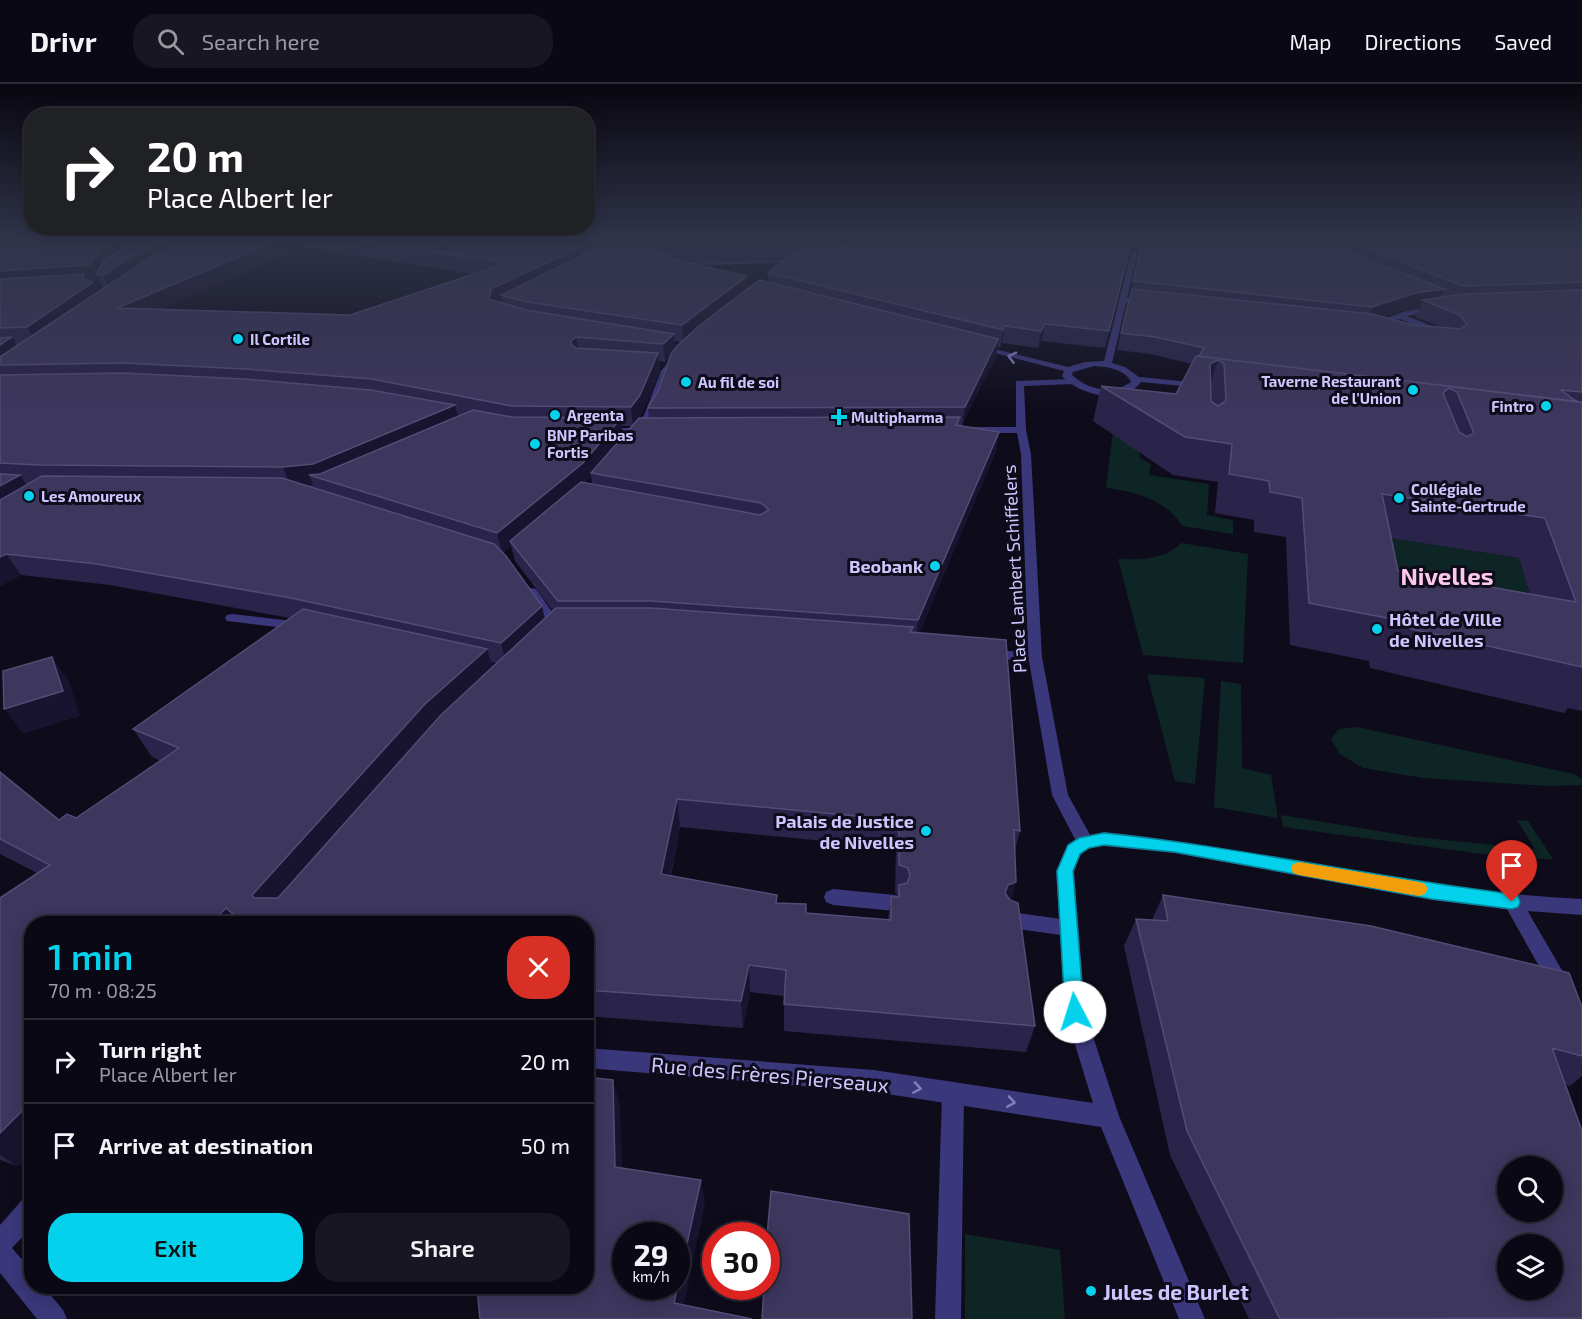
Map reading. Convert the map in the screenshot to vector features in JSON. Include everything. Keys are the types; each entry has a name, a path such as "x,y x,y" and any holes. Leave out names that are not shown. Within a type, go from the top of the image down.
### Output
{"street":[{"path":"1107,365 1124,296"},
{"path":"1383,331 1366,327 1444,305 1434,298"},
{"path":"1123,300 1158,303"},
{"path":"1400,316 1447,335 1452,340 1434,341"},
{"path":"965,345 1069,370 1084,365 1107,365 1126,371 1136,379 1206,387"},
{"path":"624,444 649,416 668,367 686,348 675,346"},
{"path":"657,366 668,367"},
{"path":"1069,370 1067,376 1072,382 1091,389 1114,392 1132,387 1136,379"},
{"name":"Place Lambert Schiffelers","path":"1072,382 1019,384 1021,430 1026,454 1035,657 1060,795 1085,842"},
{"path":"593,430 656,431"},
{"path":"961,430 1021,430"},
{"path":"524,582 562,629 541,644"},
{"path":"232,618 312,629"},
{"path":"975,653 1035,657"},
{"path":"1192,1319 1108,1117 1075,1012 1065,871 1074,850 1085,842 1104,839 1174,846 1432,892 1512,902 1582,907"},
{"path":"833,897 895,903"},
{"path":"1512,902 1570,1002"},
{"path":"1010,920 1068,928"},
{"name":"Rue des Frères Pierseaux","path":"594,1059 874,1081 1108,1117"},
{"path":"948,1319 953,1094"},
{"path":"0,1243 24,1217"},
{"path":"0,1253 24,1282"},
{"path":"34,1294 54,1319"}],"green space":[{"path":"1115,415 1142,450 1139,453 1140,458 1151,464 1149,475 1209,484 1207,515 1233,520 1233,534 1182,526 1168,510 1149,498 1106,488"},
{"path":"1362,533 1519,558 1524,573 1564,581 1582,629 1375,612"},
{"path":"1181,543 1248,554 1243,663 1143,655 1118,559 1144,559 1160,556"},
{"path":"1147,674 1205,678 1195,784 1175,781"},
{"path":"1221,681 1241,684 1242,768 1271,775 1278,818 1214,807"},
{"path":"1357,727 1574,774 1582,779 1582,785 1549,786 1423,778 1363,768 1340,754 1331,739 1339,729"},
{"path":"1281,815 1415,837 1535,849 1517,820 1528,821 1553,859 1519,859 1283,827"},
{"path":"965,1234 1060,1250 1065,1319 965,1319"}],"building":[{"path":"0,296 73,296 27,327 0,328"},
{"path":"93,296 147,296 117,308 350,315 408,296 490,296 489,299 526,310 674,334 663,344 576,337 571,341 576,348 658,353 640,395 631,407 512,406 372,379 245,369 124,363 0,365 0,357"},
{"path":"503,296 721,296 682,325 527,302"},
{"path":"739,296 822,296 998,339 965,407 648,408 659,389 671,354 699,326"},
{"path":"861,296 1118,296 1109,331 1045,324 1041,331 1005,326 1003,330"},
{"path":"1130,296 1196,296 1372,314 1413,325 1460,329 1467,324 1460,315 1423,300 1452,296 1582,296 1582,392 1561,390 1577,402 1199,356 1204,348 1155,337 1121,333"},
{"path":"1268,296 1407,296 1372,307"},
{"path":"12,337 0,345 0,338"},
{"path":"1196,356 1582,402 1582,667 1394,625 1392,619 1309,603 1302,498 1270,492 1269,481 1229,474 1232,444 1185,437 1101,386 1176,394","holes":["1218,360 1224,364 1226,401 1218,406 1211,401 1210,364","1449,388 1457,392 1474,433 1467,437 1459,432 1443,393","1382,494 1545,518 1576,602 1398,571"]},
{"path":"124,373 244,379 371,390 455,405 313,464 283,467 0,463 0,375"},
{"path":"473,410 512,417 621,418 583,463 497,533 309,475 320,474"},
{"path":"960,417 956,425 999,432 918,620 652,601 558,601 510,541 581,482 760,515 769,510 761,503 591,473 639,418"},
{"path":"0,474 20,475 0,486"},
{"path":"42,476 282,478 494,544 506,556 542,606 501,643 291,598 97,564 6,554 0,557 0,500"},
{"path":"556,608 651,608 913,627 910,632 1006,640 1020,831 1014,830 1016,882 1008,885 1005,893 1010,900 1018,903 1035,1026 784,1004 786,970 749,965 741,1001 594,991 594,916 236,916 226,908 218,916 24,916 24,1109 0,1133 0,898 50,865 0,839 0,772 59,820 67,814 76,818 179,748 133,729 303,609 487,649 425,704 252,895 254,898 278,898 441,715","holes":["677,799 899,820 899,865 908,868 910,876 907,883 899,885 899,897 891,897 891,920 806,913 806,904 776,903 777,895 661,874"]},
{"path":"52,657 63,691 4,709 3,671"},
{"path":"1163,895 1371,926 1569,973 1582,1007 1582,1056 1552,1048 1582,1131 1582,1318 1280,1319 1187,1131 1136,919 1168,921"},
{"path":"594,1078 613,1080 615,1167 701,1180 690,1230 690,1222 612,1222 612,1300 675,1300 674,1303 752,1319 480,1319 478,1294 594,1294"},
{"path":"771,1191 909,1214 912,1319 762,1319 763,1300 780,1300 780,1222 768,1222"}],"slow traffic":[{"path":"1299,868 1419,889"}],"place":[{"name":"Il Cortile","path":"238,339"},
{"name":"Au fil de soi","path":"686,382"},
{"name":"Taverne Restaurant de l'Union","path":"1413,390"},
{"name":"Fintro","path":"1546,406"},
{"name":"Argenta","path":"555,415"},
{"name":"Multipharma","path":"839,417"},
{"name":"BNP Paribas Fortis","path":"535,444"},
{"name":"Les Amoureux","path":"29,496"},
{"name":"Collégiale Sainte-Gertrude","path":"1399,498"},
{"name":"Beobank","path":"935,566"},
{"name":"Hôtel de Ville de Nivelles","path":"1377,629"},
{"name":"Palais de Justice de Nivelles","path":"926,831"},
{"name":"Jules de Burlet","path":"1091,1291"}],"district":[{"name":"Nivelles","path":"1447,575"}],"route":[{"path":"1075,1012 1065,871 1074,850 1085,842 1104,839 1174,846 1432,892 1512,902"}]}
